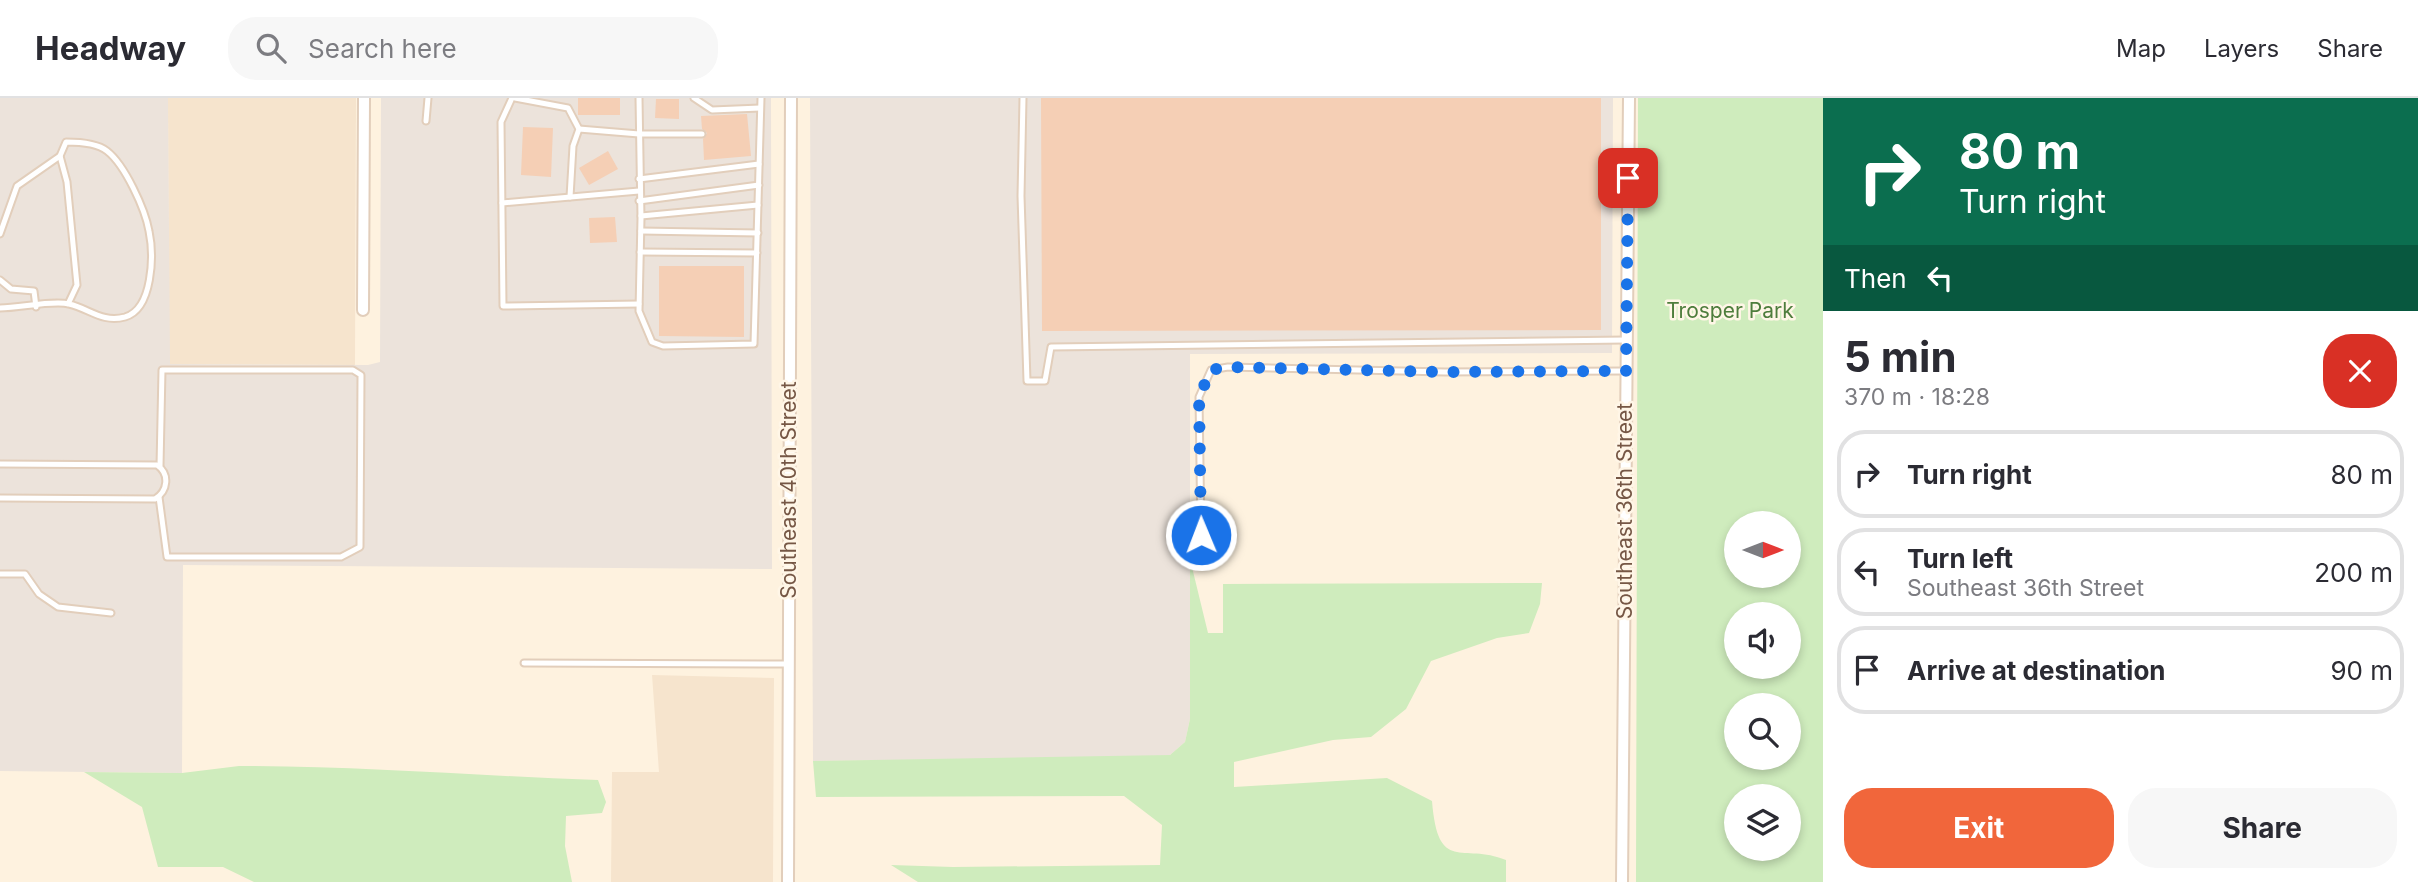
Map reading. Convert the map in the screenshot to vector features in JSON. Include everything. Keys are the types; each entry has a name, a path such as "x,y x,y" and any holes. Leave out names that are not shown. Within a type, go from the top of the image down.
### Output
{"street":[{"path":"363,310 364,98"},
{"name":"Southeast 40th Street","path":"788,882 791,98"},
{"name":"Southeast 36th Street","path":"1622,882 1629,98"}],"lane":[{"path":"426,121 428,98"},
{"path":"570,197 573,146 579,129 568,108 514,98 501,122 503,306 639,304"},
{"path":"639,98 639,311 652,342 663,346 754,344 761,98"},
{"path":"694,98 712,110 760,108"},
{"path":"1023,98 1021,196 1027,381 1045,381 1051,347 1626,340"},
{"path":"579,129 639,134 702,134"},
{"path":"0,234 17,186 60,156 66,142 80,142 106,150 125,171 149,231 151,281 136,312 126,317 105,320 68,303 0,308"},
{"path":"60,156 67,182 77,285 68,303"},
{"path":"639,179 759,164"},
{"path":"639,201 759,185"},
{"path":"502,203 639,191"},
{"path":"641,216 758,205"},
{"path":"641,231 758,233"},
{"path":"640,252 757,253"},
{"path":"0,280 11,289 34,291 36,307"},
{"path":"1214,547 1201,535 1199,397 1211,370 1228,367 1445,372 1626,371"},
{"path":"162,370 353,370 361,375 360,547 353,554 341,557 167,557 159,497 166,481 160,466 162,370"},
{"path":"0,464 160,466"},
{"path":"0,498 159,497"},
{"path":"0,574 25,574 39,594 58,607 111,613"},
{"path":"524,663 789,664"}],"shaded area":[{"path":"0,98 168,98 170,364 368,365 380,362 381,98 771,98 772,569 183,565 182,773 0,771"},
{"path":"168,98 356,98 355,365 169,364"},
{"path":"810,98 1613,98 1612,353 1190,354 1190,719 1185,742 1170,755 1148,758 813,761"},
{"path":"652,675 774,678 773,882 611,882 612,772 659,772"}],"green space":[{"name":"Trosper Park","path":"1638,98 1823,98 1823,882 1636,882"},
{"path":"1190,559 1208,633 1223,633 1223,584 1542,583 1540,604 1529,633 1497,638 1431,661 1406,709 1371,737 1333,740 1234,762 1234,787 1387,778 1432,801 1435,824 1446,847 1455,852 1490,855 1506,860 1506,882 918,882 891,865 1160,865 1162,825 1124,796 816,797 813,761 1170,755 1185,742 1190,719"},
{"path":"239,766 598,780 606,802 602,813 566,816 565,846 572,882 254,882 223,867 158,867 142,807 84,772 182,773"}],"building":[{"path":"578,98 620,98 620,115 578,115"},
{"path":"1041,98 1601,98 1601,330 1042,331"},
{"path":"656,99 679,99 679,119 655,118"},
{"path":"747,114 751,156 704,160 703,139 707,133 702,129 701,116"},
{"path":"523,127 553,128 551,177 521,175"},
{"path":"608,151 618,169 589,185 579,168"},
{"path":"615,217 617,242 590,243 589,218"},
{"path":"659,266 744,266 744,337 659,336"}],"route":[{"path":"1201,535 1199,397 1203,382 1211,370 1228,367 1445,372 1626,371 1628,178"}]}
